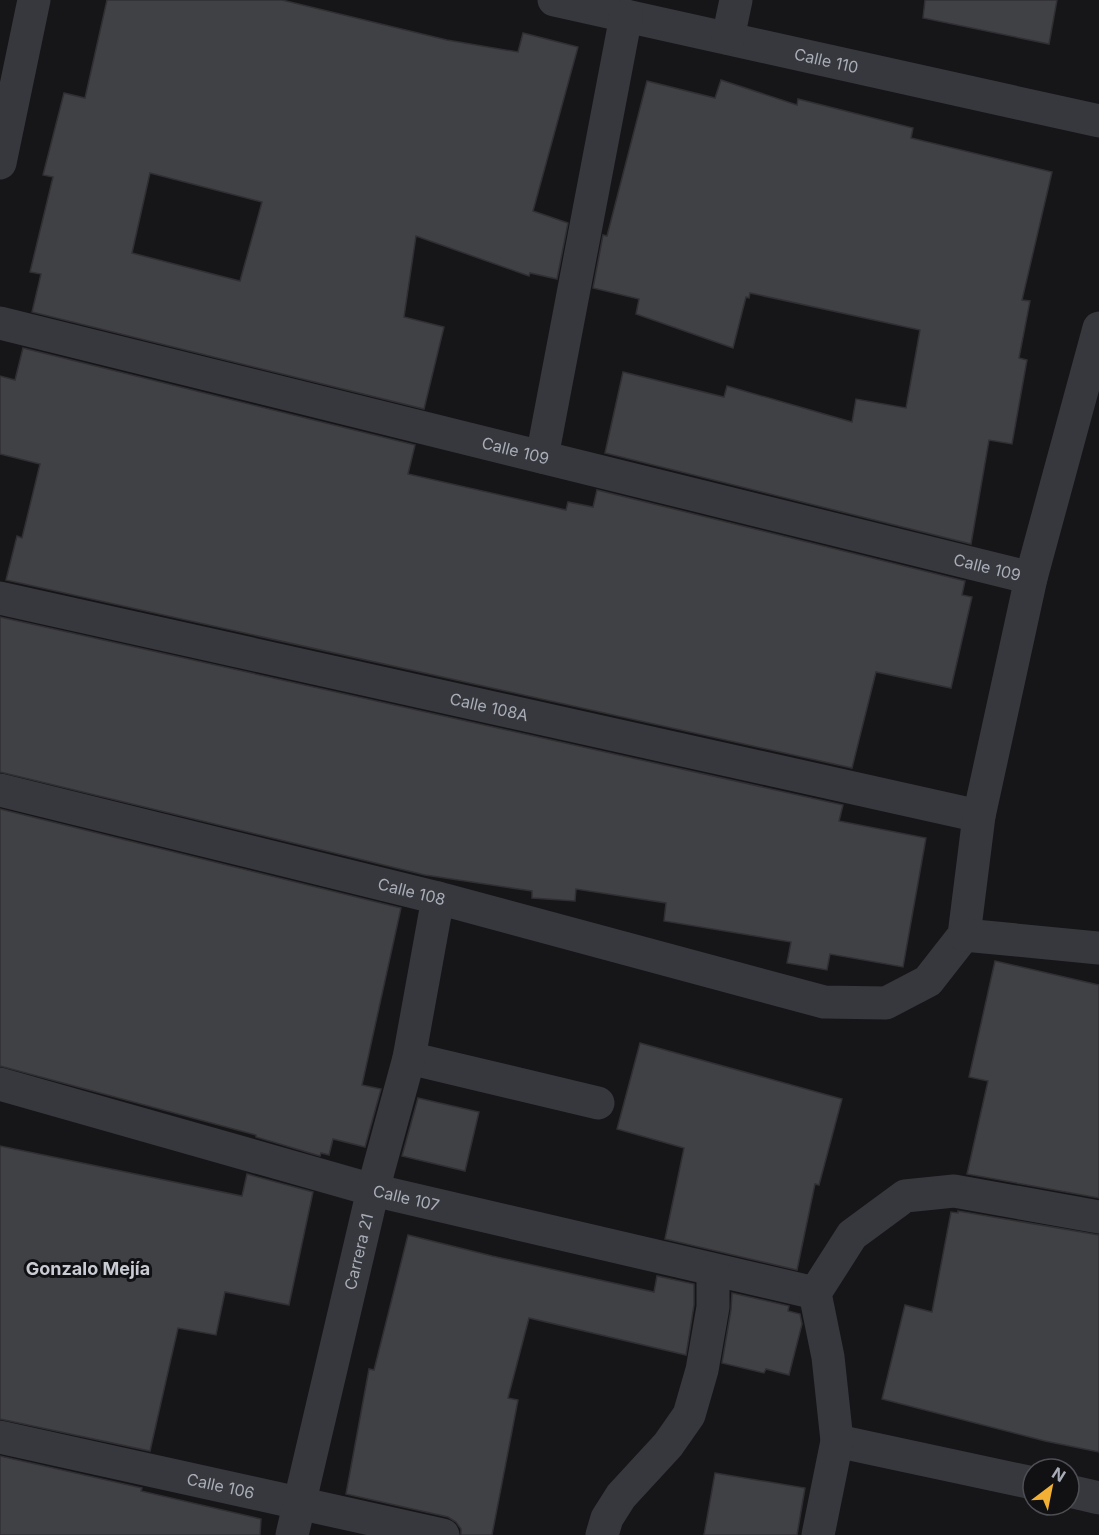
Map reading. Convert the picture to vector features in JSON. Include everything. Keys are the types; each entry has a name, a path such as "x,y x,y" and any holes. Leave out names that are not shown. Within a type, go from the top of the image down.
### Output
{"street":[{"path":"0,163 34,0"},
{"name":"Calle 110","path":"554,0 1099,121"},
{"path":"728,38 736,0"},
{"path":"542,457 626,16"},
{"name":"Calle 109","path":"0,323 1031,578"},
{"path":"1099,328 1088,411 1031,578 979,816 964,935 1099,948"},
{"name":"Calle 108A","path":"0,598 979,816"},
{"name":"Calle 108","path":"0,790 438,898 824,1002 886,1003 927,981 964,935"},
{"name":"Carrera 21","path":"292,1535 373,1190 409,1058 438,898"},
{"path":"409,1058 598,1102"},
{"name":"Calle 107","path":"0,1084 373,1190 815,1293"},
{"path":"818,1535 837,1441 828,1357 815,1293 852,1235 905,1196 954,1191 1099,1217"},
{"path":"602,1535 607,1518 621,1496 668,1445 689,1415 702,1370 713,1307 713,1271"},
{"name":"Calle 106","path":"0,1437 443,1535"},
{"path":"837,1441 1021,1480"},
{"path":"1081,1494 1099,1498"}],"building":[{"path":"107,0 282,0 447,40 518,52 523,33 578,47 533,211 568,223 557,279 530,273 529,276 416,236 404,317 444,327 424,409 32,312 41,274 30,272 53,177 43,175 64,93 85,98","holes":["150,173 262,202 240,281 132,253"]},
{"path":"925,0 1057,0 1049,44 923,18"},
{"path":"721,80 797,105 798,99 913,128 911,138 1052,172 1022,300 1030,301 1019,358 1027,360 1012,444 989,440 971,544 605,453 623,372 724,397 727,386 852,422 856,399 906,408 920,330 750,293 749,298 746,297 733,348 636,314 639,299 593,288 603,235 607,236 647,81 715,98"},
{"path":"23,348 415,445 408,474 566,510 568,502 593,507 597,490 965,581 962,595 972,597 951,688 876,672 852,768 6,580 17,536 22,538 40,464 0,454 0,376 15,380"},
{"path":"0,617 843,805 839,821 926,838 903,967 830,954 827,970 787,963 791,942 664,921 666,903 576,889 575,901 532,898 532,891 425,875 0,772"},
{"path":"0,809 401,908 362,1085 381,1089 365,1147 333,1139 329,1155 321,1153 320,1156 256,1137 256,1135 0,1066"},
{"path":"995,961 1099,985 1099,1198 967,1174 988,1081 969,1077"},
{"path":"640,1043 842,1099 819,1185 815,1184 797,1270 665,1239 684,1148 617,1129"},
{"path":"418,1098 479,1112 465,1171 402,1156"},
{"path":"0,1146 242,1196 247,1174 313,1192 289,1305 225,1292 216,1335 178,1328 150,1451 0,1419"},
{"path":"958,1211 1099,1235 1099,1452 1045,1441 882,1399 905,1305 932,1312 951,1212 958,1213"},
{"path":"408,1235 654,1292 657,1276 694,1284 694,1305 686,1355 529,1318 508,1398 518,1400 492,1535 461,1535 461,1529 456,1522 448,1517 346,1494 369,1369 374,1370"},
{"path":"732,1293 789,1306 788,1311 800,1314 802,1324 789,1375 766,1369 764,1373 722,1363"},
{"path":"0,1456 142,1488 141,1491 261,1519 260,1535 0,1535"},
{"path":"715,1473 805,1488 797,1535 704,1535"}],"district":[{"name":"Gonzalo Mejía","path":"88,1268"}]}
